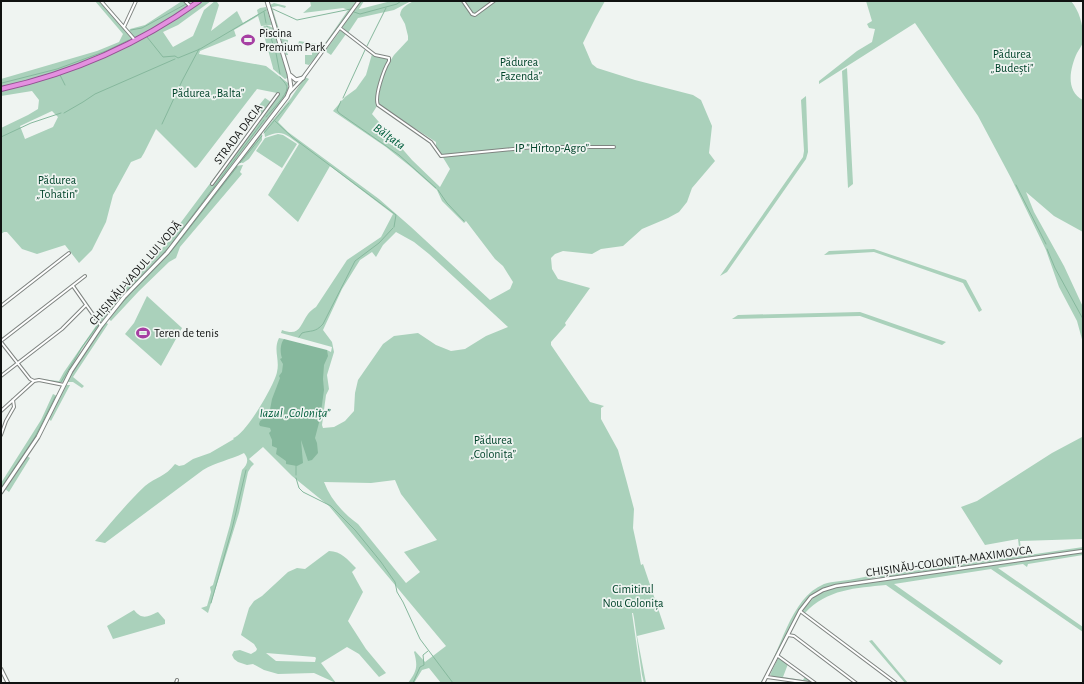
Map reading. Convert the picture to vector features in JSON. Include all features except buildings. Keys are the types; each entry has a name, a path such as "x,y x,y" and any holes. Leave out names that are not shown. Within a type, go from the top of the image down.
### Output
{"highway":[{"path":"1,89 68,70 106,55 136,41 162,26 199,1"}],"main road":[{"path":"267,1 289,74 291,87 288,94"},
{"path":"289,74 296,80 303,78"},
{"name":"CHIȘINĂU-VADUL LUI VODĂ","path":"1,492 38,437 78,358 101,326 124,297 167,253 284,102 288,94"}],"street":[{"path":"101,1 136,41"},
{"path":"124,27 136,1"},
{"path":"185,1 191,6"},
{"path":"288,94 303,78 359,1"},
{"path":"464,1 472,14 475,15 494,1"},
{"path":"340,28 376,55 389,58 389,61 384,69 377,98 378,105 431,142 441,156 534,147 614,147"},
{"name":"STRADA DACIA","path":"212,184 278,94"},
{"path":"1,306 69,253"},
{"path":"34,381 30,379 1,341 85,276"},
{"path":"73,286 101,326"},
{"path":"1,376 62,329 86,305"},
{"path":"1,411 34,381 39,380 64,385"},
{"path":"1,435 6,421 14,407 13,400"},
{"name":"CHIȘINĂU-COLONIȚA-MAXIMOVCA","path":"800,612 806,603 818,593 836,586 1083,551"},
{"path":"764,683 800,612 896,683"},
{"path":"788,634 794,636 856,683"},
{"path":"778,656 815,683"},
{"path":"1,669 8,683"},
{"path":"768,677 809,683"}],"green space":[{"path":"95,1 100,1 133,40 91,60 56,73 1,87 1,79 97,51 119,42 123,34"},
{"path":"182,1 189,6 136,39 129,31 130,29 145,25"},
{"path":"201,1 211,1 178,25 163,32 173,47 193,36 204,10 215,1 218,1 217,2 219,5 211,31 237,11 243,23 258,14 257,10 266,7 272,25 261,26 258,16 234,30 236,36 200,51 199,54 266,66 288,83 288,90 284,98 169,249 124,295 101,322 98,320 99,318 114,298 171,239 170,237 262,114 256,109 265,98 271,102 277,93 257,89 195,168 156,129 141,158 131,162 113,195 106,222 92,250 79,263 65,245 37,254 22,249 7,232 1,234 1,128 38,109 39,100 32,91 1,96 1,90 45,79 107,56","holes":["52,111 58,117 53,127 25,139 20,126"]},
{"path":"310,1 357,1 326,45 317,46 303,43 302,46 298,45 299,41 324,45 348,10 343,8 303,13 311,6"},
{"path":"360,1 364,1 359,9 391,1 411,1 394,10 358,18 348,33 342,27"},
{"path":"413,1 605,1 583,43 592,64 597,68 635,80 693,95 701,100 712,126 709,153 715,161 692,188 687,202 679,212 642,229 623,246 601,249 592,254 563,251 555,254 551,258 552,269 558,279 590,288 565,323 566,325 551,342 551,345 590,402 604,406 601,408 601,419 618,450 634,509 633,528 641,565 643,564 665,629 637,636 646,683 644,683 642,675 632,613 642,683 441,683 429,668 422,670 414,683 408,683 416,668 415,651 425,662 446,646 329,506 292,476 263,447 249,459 254,464 248,472 239,513 208,613 201,608 207,606 211,592 210,587 213,585 230,525 242,470 246,466 247,462 247,457 244,453 203,470 105,543 95,541 149,483 168,472 175,464 179,466 184,465 193,459 210,453 234,439 233,438 245,429 259,409 275,378 278,367 277,342 279,338 284,339 283,349 316,377 327,350 331,352 332,347 281,333 282,330 293,332 299,329 309,313 316,307 347,260 381,237 393,214 330,166 298,222 268,195 299,144 280,133 265,137 264,131 291,98 305,77 309,79 278,122 288,132 379,199 490,300 510,289 513,282 503,266 495,259 466,221 464,223 442,201 437,190 386,147 333,111 345,97 356,89 366,75 372,54 388,59 378,90 376,102 377,106 372,114 412,160 440,187 450,169 436,146 436,142 383,108 377,102 385,69 394,55 408,40 405,24 400,15 403,8","holes":["396,232 414,242 429,254 508,327 486,336 465,349 451,351 436,345 418,333 394,336 383,344 358,380 355,393 354,411 345,421 334,427 323,428 322,425 326,395 329,389 327,375 334,352 332,342 323,330 342,289 360,260 372,252 376,257 383,245","395,480 401,494 437,540 404,552 420,572 406,583 358,524 338,506 330,495 324,482 371,483"]},
{"name":"Pădurea „Budești”","path":"866,1 1071,1 1074,5 1081,20 1083,36 1083,43 1072,65 1071,85 1077,96 1083,100 1083,232 1054,216 1026,192 1034,212 1064,266 1083,307 1083,343 1077,321 1059,287 1046,250 1011,178 978,116 915,23 819,84 819,81 857,51 872,42 875,29 869,28 867,24 872,21"},
{"path":"274,3 286,6 285,8 278,6 272,7 282,39 288,40 288,55 286,55 270,5"},
{"path":"264,26 273,28 287,74 287,78 285,79 273,69 262,28"},
{"path":"340,31 346,34 331,55 325,51"},
{"path":"311,48 320,49 321,51 309,65 305,64 305,55 312,55"},
{"path":"847,68 853,184 848,188 842,71"},
{"path":"806,96 808,152 806,159 727,272 720,276 803,157 804,151 801,100"},
{"path":"262,133 262,140 249,159 243,163 238,162"},
{"path":"278,134 283,135 297,144 282,168 256,151 265,138"},
{"path":"243,165 240,172 242,174 180,247 176,258 169,262 139,291 111,321 108,318 136,286 167,256 235,166"},
{"path":"874,249 966,280 982,310 979,312 963,283 874,252 824,255 829,251"},
{"path":"147,296 182,328 161,366 125,334 134,323"},
{"path":"860,312 946,342 942,345 860,316 732,319 738,315"},
{"path":"105,322 108,324 73,377 84,386 82,388 73,382 67,382 70,374"},
{"path":"98,323 99,325 82,349 63,382 60,383 41,379 59,381"},
{"path":"65,385 70,385 51,421 49,419"},
{"path":"53,394 57,396 36,438 1,490 1,483 41,420"},
{"path":"1083,435 1083,539 1020,541 1022,556 1083,547 1083,550 882,578 877,576 1020,556 1018,539 985,545 961,507 977,501"},
{"path":"27,456 30,458 9,492 5,489"},
{"path":"329,551 341,554 356,568 352,572 363,592 348,621 366,649 386,673 379,677 359,654 347,647 321,663 336,683 314,673 278,674 264,670 253,664 247,665 238,662 234,659 232,655 234,651 240,650 251,654 257,649 254,644 241,635 249,608 254,601 262,596 288,572 297,568 305,569","holes":["266,653 315,657 315,662 276,661"]},
{"path":"1083,552 1083,555 1028,564 1027,567 1023,564 998,568 1083,627 1083,632 991,569 894,584 1003,661 1000,665 886,585 864,587 832,594 814,605 805,613 802,611 816,595 833,588"},
{"path":"875,574 875,578 826,588 813,594 804,603 762,683 760,683 774,658 793,615 812,591 827,583 857,579"},
{"path":"134,610 143,617 158,612 165,620 165,624 113,639 107,626"},
{"path":"872,640 908,683 905,683 869,641"},
{"path":"778,658 788,664 783,677 803,680 805,677 812,683 774,677 770,675"}],"water":[{"name":"Iazul „Colonița”","path":"284,339 327,350 328,356 324,365 324,390 320,419 315,438 318,453 312,460 308,461 301,440 303,463 297,466 286,464 286,461 276,454 277,448 272,446 272,440 269,433 271,431 270,428 260,426 259,424 260,421 269,415 272,399 280,378 279,376 282,372 283,364 280,359 282,358 281,348"}],"waterway":[{"path":"354,12 360,14 397,4 401,1"},
{"path":"131,30 142,28 186,4"},
{"name":"Bălţata","path":"367,46 386,8"},
{"path":"273,9 297,20 351,9"},
{"path":"147,37 163,57 175,56 178,58 200,49 266,10"},
{"path":"264,12 266,23"},
{"path":"267,26 276,53 280,74"},
{"path":"2,83 57,69 106,51 129,40"},
{"path":"162,124 199,49"},
{"name":"Bălţata","path":"343,98 365,50"},
{"path":"64,113 95,94 175,59"},
{"path":"60,75 65,85"},
{"path":"266,117 282,99 286,91 286,85 280,77"},
{"name":"Bălţata","path":"341,101 337,110 339,113 399,155 436,188"},
{"path":"264,133 289,103"},
{"path":"1,137 31,123 61,113"},
{"path":"172,243 264,120"},
{"path":"274,120 292,137 396,215 394,227"},
{"path":"240,163 262,136"},
{"path":"108,319 170,253 237,167"},
{"path":"1016,185 1046,244"},
{"name":"Bălţata","path":"438,190 447,203 464,221"},
{"path":"299,337 302,333 315,330 323,324 355,261 379,243 393,228"},
{"path":"151,267 170,246"},
{"path":"1047,249 1055,268 1083,319"},
{"path":"100,322 117,300 148,270"},
{"path":"95,338 106,322"},
{"path":"61,382 82,347 98,325"},
{"path":"69,379 75,368"},
{"path":"1,488 35,437 55,397"},
{"path":"296,465 296,475"},
{"path":"211,603 232,529 246,470"},
{"path":"296,478 299,488 303,492 331,506 355,530 381,562 395,582 397,592 420,639 453,683"},
{"path":"413,683 420,667 424,665 423,655 428,651"}],"place":[{"name":"Piscina Premium Park","path":"248,40"},
{"name":"Teren de tenis","path":"143,333"}],"park label":[{"name":"Pădurea „Fazenda”","path":"519,69"},
{"name":"Pădurea „Balta”","path":"208,93"},
{"name":"IP ”Hîrtop-Agro”","path":"552,148"},
{"name":"Pădurea „Tohatin”","path":"57,187"},
{"name":"Pădurea „Colonița”","path":"493,447"},
{"name":"Cimitirul Nou Colonița","path":"633,596"}]}
